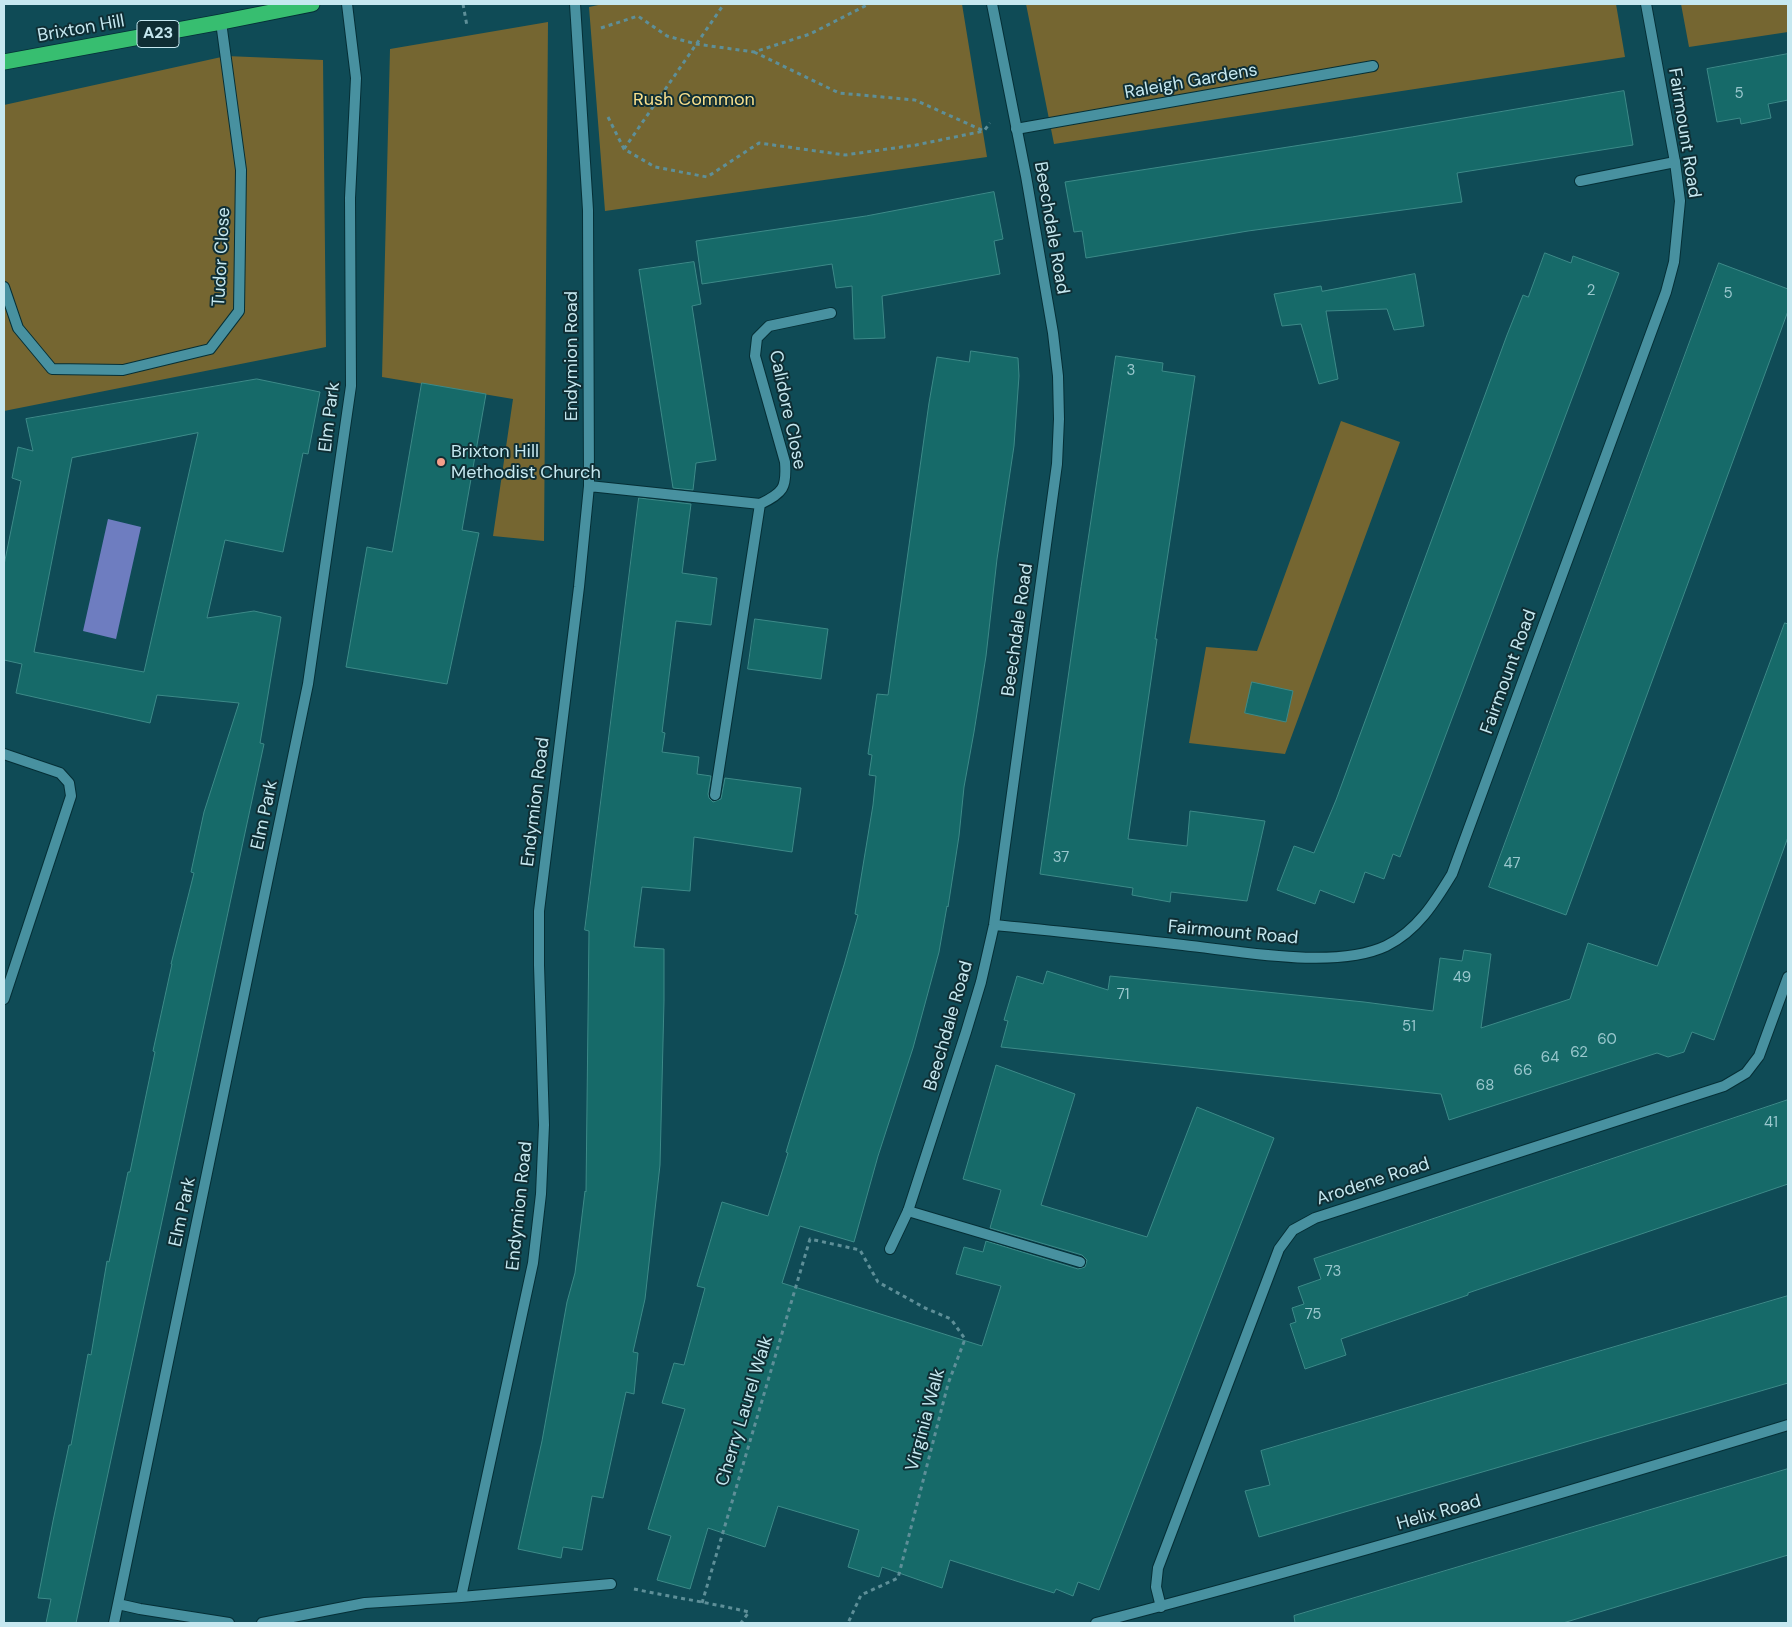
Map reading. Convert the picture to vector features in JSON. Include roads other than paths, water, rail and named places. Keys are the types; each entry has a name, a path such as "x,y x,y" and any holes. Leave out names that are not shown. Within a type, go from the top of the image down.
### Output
{"highway":[{"name":"Brixton Hill","path":"4,62 312,4"}],"street":[{"name":"Elm Park","path":"114,1623 308,684 346,425 351,386 350,198 356,78 347,4"},
{"name":"Endymion Road","path":"461,1597 532,1263 541,1194 544,1125 538,965 539,911 579,587 589,486 588,210 575,4"},
{"name":"Beechdale Road","path":"890,1249 908,1211 966,1032 981,982 994,924 1056,474 1059,419 1058,376 1053,333 992,4"},
{"name":"Fairmount Road","path":"994,924 1272,955 1333,958 1361,954 1387,945 1412,929 1433,906 1452,874 1666,292 1674,262 1680,201 1675,162 1646,4"},
{"name":"Tudor Close","path":"4,287 18,328 52,369 123,370 210,349 239,311 241,170 221,22"},
{"name":"Raleigh Gardens","path":"1016,129 1373,66"},
{"path":"1580,181 1675,162"},
{"name":"Calidore Close","path":"760,504 778,495 786,480 785,462 755,356 758,338 769,326 831,313"},
{"path":"589,486 760,504 715,795"},
{"path":"4,754 60,773 69,783 71,796 4,999"},
{"name":"Arodene Road","path":"1161,1606 1156,1587 1158,1568 1279,1249 1293,1230 1315,1218 1724,1086 1746,1073 1758,1056 1788,976"},
{"path":"908,1211 1080,1262"},
{"name":"Helix Road","path":"1096,1623 1511,1509 1788,1425"},
{"path":"262,1623 365,1603 611,1584"},
{"path":"118,1604 229,1623"}],"water":[{"path":"108,519 141,527 116,639 83,631"}],"place":[{"name":"Brixton Hill Methodist Church","path":"441,462"}],"park label":[{"name":"Rush Common","path":"694,100"}]}
